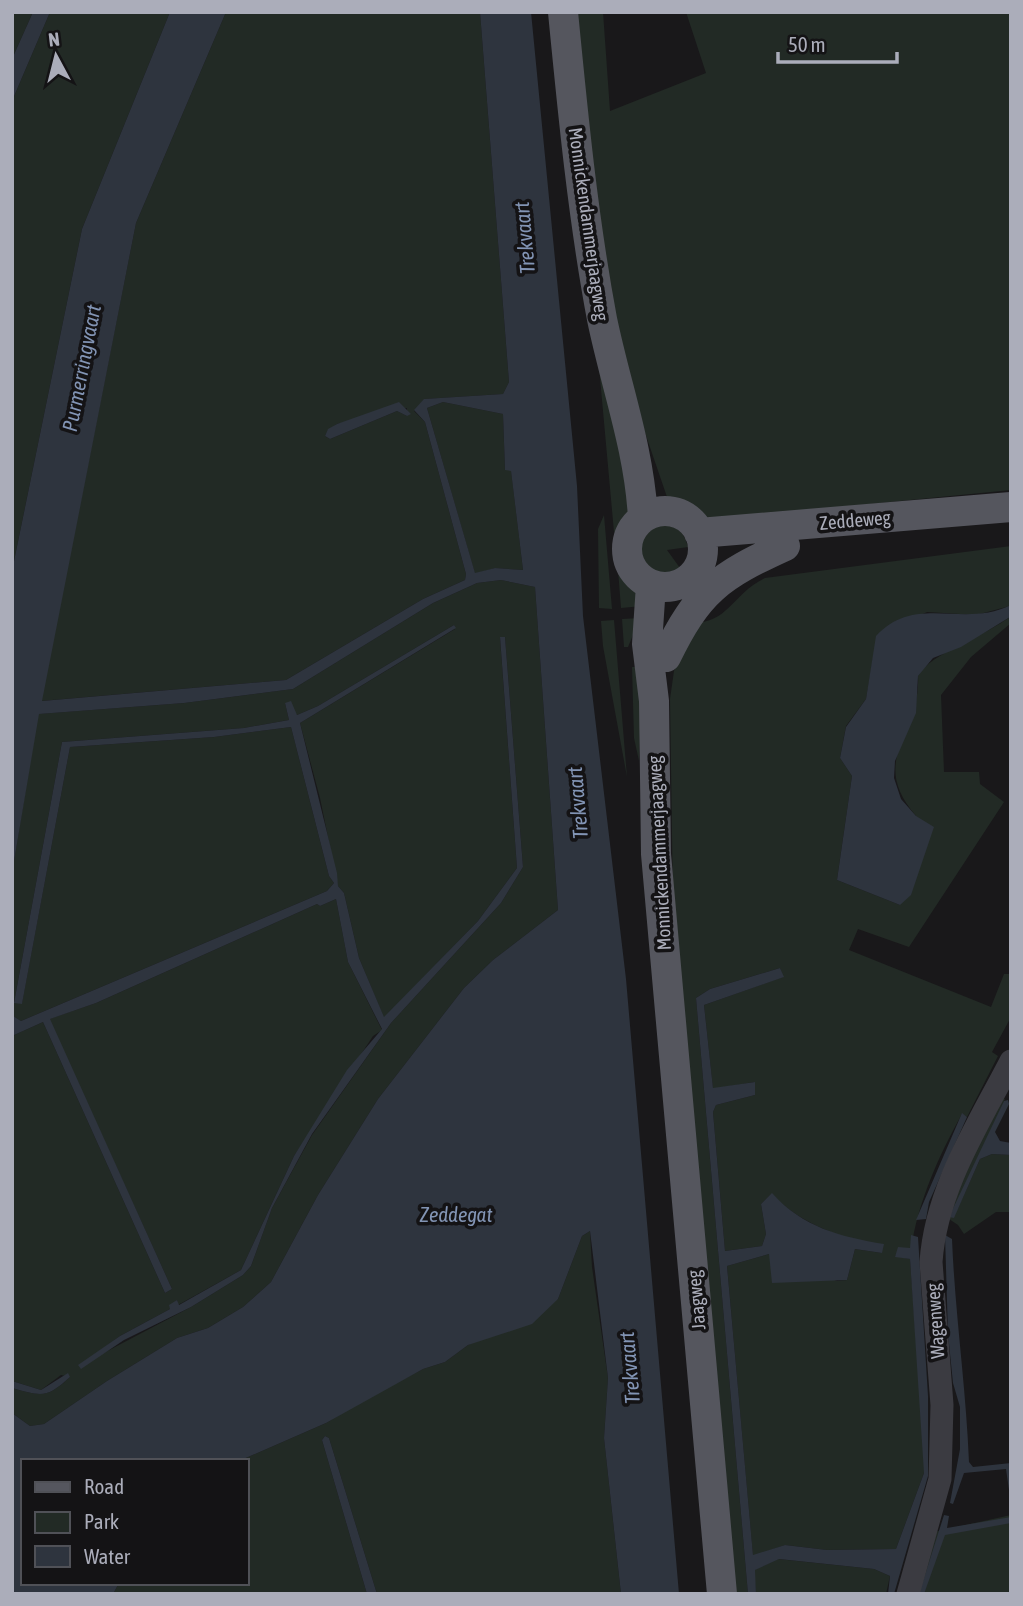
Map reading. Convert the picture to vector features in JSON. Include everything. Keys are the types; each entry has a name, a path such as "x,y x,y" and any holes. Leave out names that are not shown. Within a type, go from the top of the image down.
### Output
{"main road":[{"name":"Monnickendammerjaagweg","path":"564,12 592,265 607,338 654,515"},
{"name":"Zeddeweg","path":"701,544 1011,507"},
{"path":"654,515 682,515 701,544 688,578 662,586 635,572 627,556 631,530 654,515"},
{"name":"Zeddeweg","path":"701,544 785,546 1011,522"},
{"path":"666,657 687,615 714,584 749,562 785,546"},
{"name":"Monnickendammerjaagweg","path":"654,701 666,657 662,586"},
{"name":"Monnickendammerjaagweg","path":"662,586 647,644 654,701 656,854 669,1005"},
{"name":"Jaagweg","path":"669,1005 722,1594"}],"street":[{"name":"Wagenweg","path":"908,1594 940,1479 942,1420 931,1262 933,1237 957,1166 1011,1061"}],"green space":[{"path":"12,12 33,12 12,59"},
{"path":"50,12 170,12 82,229 12,571 12,101"},
{"path":"226,12 480,12 509,382 503,394 425,399 414,411 425,422 466,574 465,580 423,599 286,680 41,701 136,223","holes":["407,408 407,416 397,411 330,439 325,436 328,430 337,424"]},
{"path":"576,12 603,12 610,111 706,73 686,12 1011,12 1011,490 698,521 675,507 667,497 640,418 603,263"},
{"path":"599,367 604,367 632,516 621,531 614,532"},
{"path":"443,402 503,414 505,470 511,470 523,570 495,568 475,574 427,408"},
{"path":"604,515 612,609 599,608 598,529"},
{"path":"660,525 678,530 688,547 667,550 680,568 667,573 653,571 646,565 640,552 640,545 646,533"},
{"path":"1011,546 1010,606 976,615 927,612 877,636 866,699 846,726 840,758 852,776 837,880 900,905 916,816 902,796 896,778 896,762 917,697 918,676 934,660 1011,616 1011,623 971,657 941,695 944,772 979,772 980,784 1004,802 909,947 858,929 849,950 991,1007 1004,974 1011,974 1011,1017 992,1052 998,1056 967,1117 962,1114 945,1146 924,1196 911,1249 895,1256 910,1259 924,1449 924,1473 896,1549 827,1550 785,1545 753,1556 727,1266 769,1254 837,1281 847,1280 855,1249 882,1253 809,1222 783,1205 772,1194 761,1204 766,1234 762,1246 725,1251 713,1112 716,1105 755,1095 754,1082 713,1089 704,1005 783,977 780,968 710,989 696,998 748,1594 735,1594 673,902 670,699 674,671 692,623 704,622 723,613 765,578"},
{"path":"623,569 638,589 642,606 621,608 618,570"},
{"path":"501,580 535,587 558,910 493,960 464,988 378,1099 318,1195 271,1282 243,1307 208,1328 177,1338 44,1424 30,1426 12,1413 12,1388 43,1394 55,1389 70,1377 61,1375 41,1390 12,1381 12,1036 43,1022 165,1293 172,1289 49,1019 96,1003 317,904 320,906 336,899 348,962 382,1030 373,1036 294,1156 241,1270 178,1305 177,1300 170,1309 120,1336 79,1366 191,1307 243,1275 251,1266 272,1208 312,1135 391,1023 501,903 523,867 505,637 500,638 517,868 478,921 384,1018 359,958 344,893 338,886 320,798 300,723 455,629 454,625 318,706 297,715 285,703 289,720 244,728 62,742 14,1003 22,1003 70,747 214,737 291,727 329,876 334,883 327,891 21,1021 14,1017 12,1019 12,873 38,714 184,703 293,689 433,603 477,583"},
{"path":"640,618 628,647 624,647 622,619"},
{"path":"614,620 627,777 603,646 601,621"},
{"path":"632,667 642,667 639,761 634,738"},
{"path":"1002,1098 1005,1099 954,1217 980,1159 992,1154 1011,1155 1011,1212 996,1212 964,1234 958,1225 946,1217 964,1160"},
{"path":"590,1231 592,1267 608,1378 604,1438 621,1594 377,1594 329,1438 325,1436 322,1440 367,1594 113,1594 118,1585 248,1585 248,1459 244,1459 326,1423 366,1399 423,1369 445,1362 468,1345 558,1299 582,1236"},
{"path":"1011,1515 1011,1594 918,1594 934,1532"},
{"path":"778,1559 874,1569 890,1576 886,1594 756,1594 754,1570"}],"water":[{"path":"33,12 50,12 12,101 12,59"},
{"path":"170,12 226,12 136,223 42,701 286,680 423,599 465,580 466,574 425,422 414,410 424,399 503,394 509,382 480,12 531,12 577,486 583,616 626,979 679,1594 621,1594 604,1438 608,1378 590,1231 582,1236 558,1299 532,1324 468,1345 445,1362 423,1369 326,1423 244,1459 21,1459 21,1585 118,1585 113,1594 12,1594 12,1413 30,1426 44,1424 177,1338 208,1328 243,1307 271,1282 318,1195 378,1099 464,988 493,960 558,910 535,587 501,580 477,583 433,603 293,689 184,703 39,714 12,873 12,571 82,229","holes":["443,402 503,414 505,470 511,471 523,570 495,568 475,573 427,408"]},
{"path":"399,402 411,414 407,416 397,411 330,439 325,436 328,429 337,424"},
{"path":"1011,605 1010,617 961,647 933,658 918,676 916,713 895,761 894,778 901,799 916,816 934,827 911,895 900,905 837,880 852,776 840,758 846,727 866,699 876,636 891,623 907,616 975,614"},
{"path":"454,625 456,628 300,723 338,886 344,893 359,958 384,1017 478,921 517,868 500,637 505,637 523,867 501,903 391,1023 312,1134 272,1208 251,1266 243,1275 191,1307 124,1340 81,1369 78,1365 120,1336 170,1309 169,1305 177,1300 179,1305 241,1270 294,1156 347,1070 382,1029 348,962 336,899 320,906 317,904 96,1003 50,1019 172,1289 165,1293 43,1022 12,1036 13,1016 21,1021 327,891 334,883 329,876 291,727 214,737 70,747 22,1004 14,1003 62,742 244,728 289,720 285,703 291,701 297,715 318,706"},
{"path":"780,968 784,977 704,1005 713,1088 755,1082 755,1095 716,1105 713,1112 725,1251 762,1246 766,1234 761,1204 772,1193 796,1214 823,1229 884,1244 882,1253 855,1249 847,1280 772,1283 769,1254 727,1266 753,1555 785,1545 827,1550 896,1549 924,1473 910,1259 895,1257 898,1247 910,1248 911,1235 918,1237 928,1396 928,1476 894,1594 888,1594 890,1576 874,1569 779,1559 755,1570 756,1594 748,1594 696,998 710,989"},
{"path":"1008,1100 1009,1104 995,1132 1000,1141 1011,1143 1011,1155 992,1154 980,1159 954,1218 949,1217 1004,1101"},
{"path":"962,1113 967,1117 929,1202 926,1219 916,1220"},
{"path":"945,1235 952,1239 969,1462 973,1467 1011,1463 1011,1504 1006,1469 964,1473 953,1504 950,1503 960,1449 960,1407 953,1383 948,1334"},
{"path":"68,1373 70,1377 55,1389 43,1394 12,1388 12,1381 41,1390"},
{"path":"325,1436 329,1438 377,1594 367,1594 322,1440"},
{"path":"944,1515 949,1516 947,1528 1011,1517 1011,1523 945,1535 924,1594 919,1594"}],"water label":[{"name":"Trekvaart","path":"524,238"},
{"name":"Purmerringvaart","path":"81,368"},
{"name":"Trekvaart","path":"577,803"},
{"name":"Zeddegat","path":"456,1214"},
{"name":"Trekvaart","path":"629,1368"}]}
